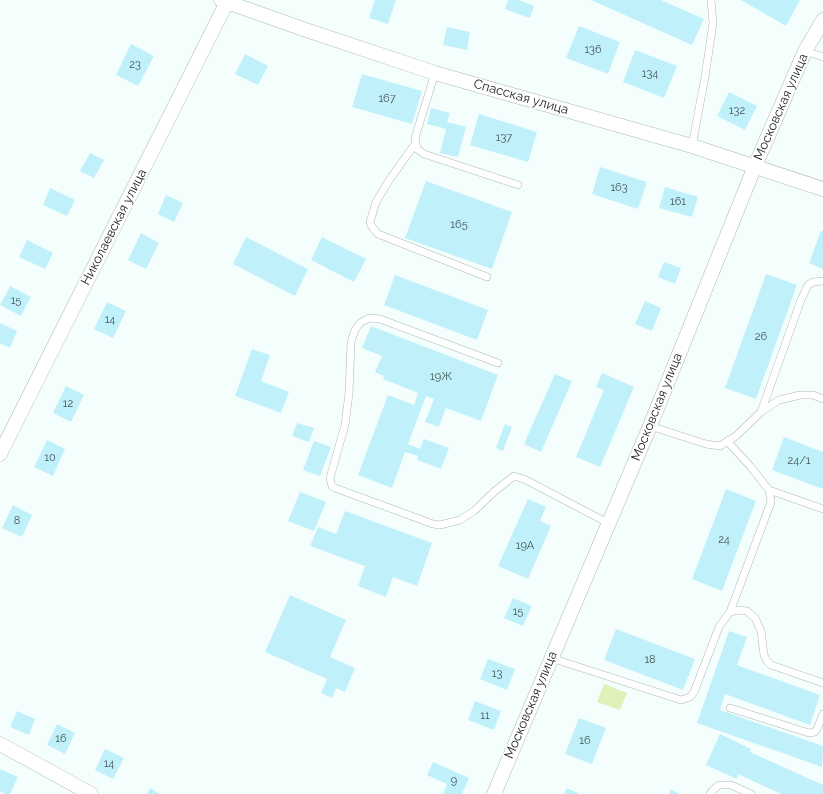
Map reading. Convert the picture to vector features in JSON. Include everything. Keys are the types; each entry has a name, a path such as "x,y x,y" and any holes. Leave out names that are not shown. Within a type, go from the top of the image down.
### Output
{"street":[{"name":"Спасская улица","path":"225,1 435,72 692,146 823,189"},
{"name":"Николаевская улица","path":"0,454 225,1"},
{"name":"Московская улица","path":"494,794 650,426 755,166 805,51 823,20"},
{"path":"0,744 91,794"}],"lane":[{"path":"692,146 705,77 713,23 712,0"},
{"path":"805,51 823,57"},
{"path":"435,72 415,138 417,149 424,154 518,185"},
{"path":"415,144 388,182 376,202 370,222 372,227 378,234 487,277"},
{"path":"761,412 801,300 808,286 813,282 823,281"},
{"path":"498,363 380,319 369,318 360,322 355,330 351,342 345,425 330,478 332,486 440,525 460,520 474,511 495,491 514,476 526,480 608,523"},
{"path":"650,426 710,445 720,446 736,436 761,412 779,400 800,395 813,396 823,399"},
{"path":"551,658 681,700 690,697 694,692 719,627 730,612 771,502 769,490 727,441"},
{"path":"769,490 823,509"},
{"path":"730,612 738,610 747,611 754,618 761,631 764,655 771,665 823,683"},
{"path":"730,708 809,733 815,732 823,714"},
{"path":"710,794 719,786 731,785 751,794"}],"green space":[{"path":"604,684 627,693 620,710 597,702"}],"building":[{"path":"375,0 396,0 388,24 369,18"},
{"path":"508,0 519,0 534,6 530,18 505,9"},
{"path":"591,0 661,0 704,19 692,45"},
{"path":"741,0 800,0 786,26"},
{"path":"579,26 620,42 608,74 566,58"},
{"path":"447,27 470,32 467,50 443,45"},
{"path":"131,44 154,56 138,86 116,75"},
{"path":"635,50 677,66 664,98 623,82"},
{"path":"245,54 268,66 258,85 235,74"},
{"path":"362,74 422,91 412,124 352,107"},
{"path":"729,92 757,106 745,130 717,116"},
{"path":"431,108 450,113 447,122 466,127 458,157 440,153 446,129 427,124"},
{"path":"479,114 537,132 528,162 470,145"},
{"path":"90,153 104,160 94,178 80,171"},
{"path":"600,167 647,182 638,209 592,194"},
{"path":"426,181 512,212 492,269 405,238"},
{"path":"665,187 698,197 692,217 659,208"},
{"path":"50,188 75,200 67,216 43,205"},
{"path":"166,195 183,203 174,222 158,214"},
{"path":"821,231 823,231 823,269 809,263"},
{"path":"141,233 159,243 146,269 128,260"},
{"path":"246,237 308,269 295,296 233,264"},
{"path":"322,237 366,259 354,282 311,260"},
{"path":"27,240 53,253 45,269 19,257"},
{"path":"664,262 681,268 675,284 658,277"},
{"path":"766,274 797,285 756,399 725,388"},
{"path":"395,275 488,310 477,340 384,305"},
{"path":"10,286 31,297 21,316 0,305"},
{"path":"645,301 661,308 652,331 635,324"},
{"path":"107,302 126,311 113,338 94,329"},
{"path":"0,323 17,331 10,348 0,343"},
{"path":"371,326 498,375 481,421 446,408 439,427 425,422 434,399 426,396 408,444 420,449 424,439 449,448 441,469 417,460 418,456 405,452 392,488 358,475 388,395 414,405 418,393 383,379 384,376 375,372 382,356 362,348"},
{"path":"252,349 270,355 261,381 289,392 281,413 235,396"},
{"path":"602,373 634,387 600,467 576,457 604,390 596,387"},
{"path":"555,374 572,381 541,452 524,444"},
{"path":"66,386 84,395 71,422 53,413"},
{"path":"297,423 314,428 309,442 292,436"},
{"path":"505,424 512,427 503,451 496,448"},
{"path":"784,437 823,452 823,489 772,470"},
{"path":"47,440 65,449 53,476 34,467"},
{"path":"314,441 331,447 320,476 303,470"},
{"path":"726,489 756,501 722,591 692,579"},
{"path":"300,492 326,502 314,531 288,521"},
{"path":"528,499 546,507 540,521 551,526 528,579 498,566"},
{"path":"13,505 32,515 22,537 2,528"},
{"path":"345,511 432,543 417,586 393,577 386,597 358,586 365,566 310,546 318,527 336,534"},
{"path":"290,595 346,620 330,657 355,668 345,692 336,688 332,698 321,693 327,679 265,652"},
{"path":"513,598 532,606 523,626 504,618"},
{"path":"616,629 695,659 683,690 604,660"},
{"path":"729,631 747,637 737,665 820,695 810,725 725,694 720,710 823,746 822,767 697,723"},
{"path":"488,659 515,669 507,690 480,679"},
{"path":"475,701 501,711 494,730 468,720"},
{"path":"17,711 35,719 29,735 10,727"},
{"path":"579,718 606,728 592,764 565,754"},
{"path":"57,724 75,733 65,754 47,745"},
{"path":"720,734 751,749 750,752 823,785 823,794 781,794 738,774 737,779 706,765"},
{"path":"105,749 124,758 113,779 95,770"},
{"path":"433,762 469,778 462,794 443,794 447,784 427,775"},
{"path":"0,769 18,777 10,794 5,794 0,791"},
{"path":"150,788 160,794 147,794"},
{"path":"567,788 580,794 564,794"},
{"path":"671,789 679,794 669,794"}]}
